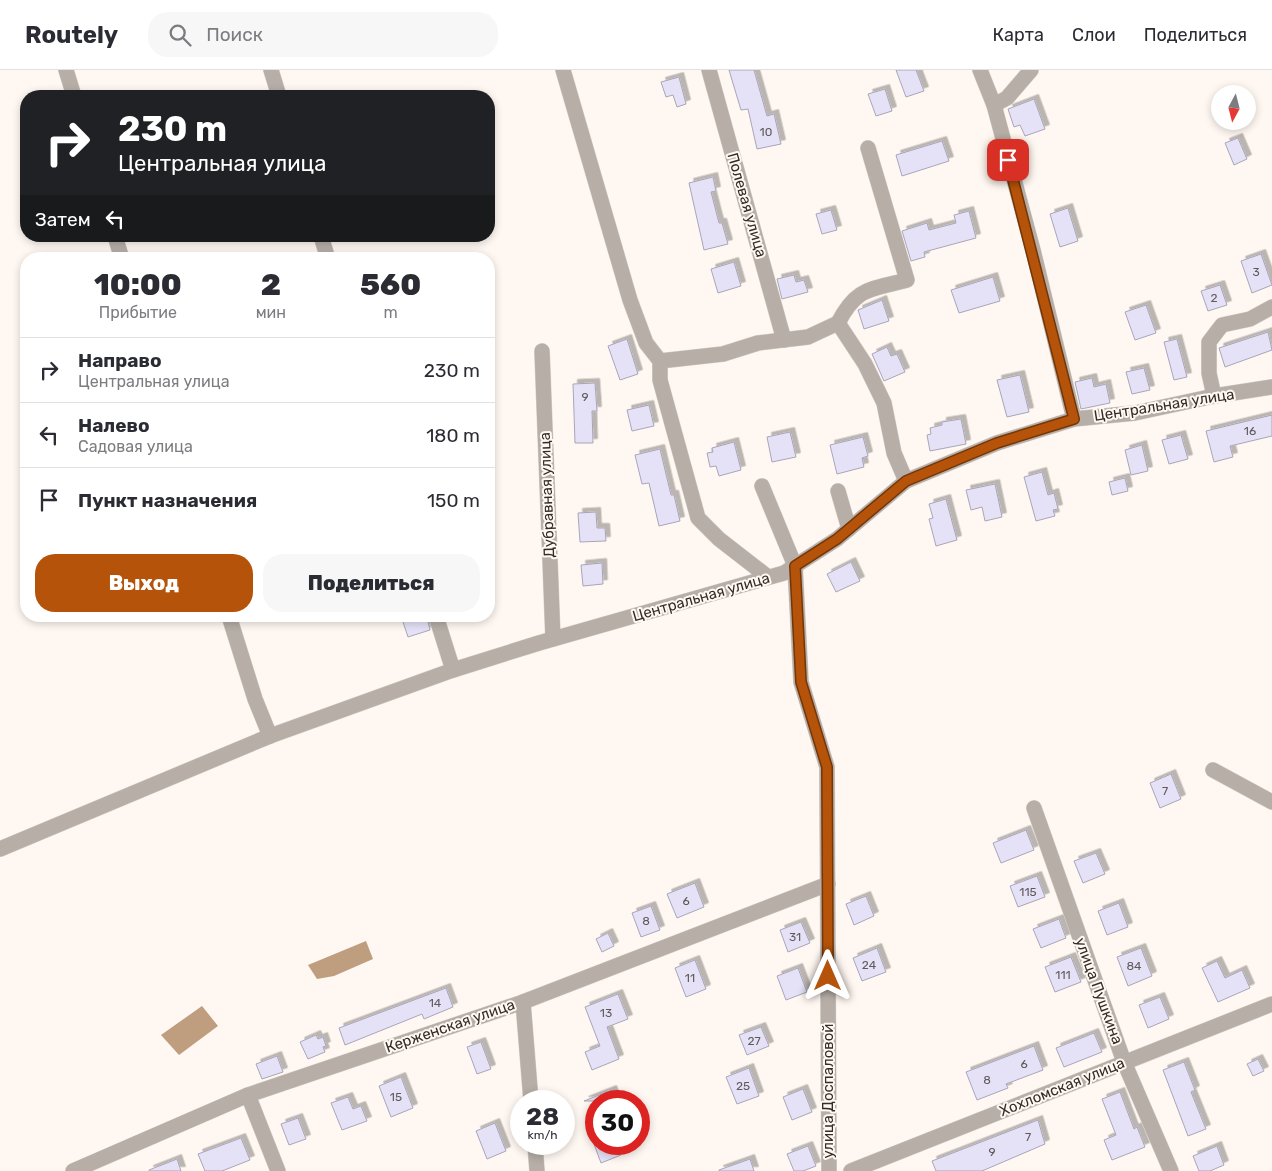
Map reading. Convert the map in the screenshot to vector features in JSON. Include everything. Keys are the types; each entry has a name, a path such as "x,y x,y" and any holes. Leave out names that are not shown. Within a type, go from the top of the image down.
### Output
{"street":[{"path":"66,70 72,90"},
{"path":"271,70 277,90"},
{"path":"563,70 630,300 646,343 660,361 660,380 698,518 719,539 768,578"},
{"name":"Полевая улица","path":"709,70 784,340"},
{"path":"980,70 994,105 1033,250 1074,419"},
{"path":"994,105 1007,98 1032,70"},
{"path":"660,361 723,354 758,343 808,337 838,323 848,304 862,292 907,280 868,148"},
{"path":"1214,396 1209,373 1209,342 1222,326 1250,319 1272,307"},
{"path":"838,323 865,364 884,403 894,453 906,481"},
{"name":"Дубравная улица","path":"542,351 552,639"},
{"name":"Центральная улица","path":"0,849 270,736 453,670 552,639 784,573 849,529 906,481 997,443 1074,419 1135,413 1214,396 1272,388"},
{"name":"улица Доспаловой","path":"762,486 795,566 801,682 827,767 828,1171"},
{"path":"838,490 849,529"},
{"path":"231,622 255,699 270,736"},
{"path":"438,622 453,670"},
{"path":"1213,770 1272,802"},
{"name":"улица Пушкина","path":"1034,808 1124,1062 1171,1171"},
{"name":"Керженская улица","path":"73,1171 248,1094 523,1002 828,884"},
{"path":"523,1002 530,1090"},
{"name":"Хохломская улица","path":"851,1171 1272,1004"},
{"path":"248,1094 278,1171"},
{"path":"536,1155 537,1171"}],"shaded area":[{"path":"366,941 373,959 334,976 317,979 308,965"},
{"path":"202,1006 218,1026 179,1055 161,1035"}],"building":[{"path":"729,70 754,70 767,116 774,114 781,144 757,149 748,109 741,110"},
{"path":"896,70 916,70 924,91 906,97"},
{"path":"679,77 686,104 677,107 673,95 666,97 661,82"},
{"path":"885,89 892,111 876,116 868,94"},
{"path":"1034,99 1045,129 1025,136 1020,125 1014,127 1008,109"},
{"path":"1238,138 1247,159 1234,165 1225,143"},
{"path":"942,141 949,161 902,176 896,155"},
{"path":"713,177 716,191 711,192 719,223 722,223 728,244 704,250 689,183"},
{"path":"1068,208 1078,241 1060,247 1050,214"},
{"path":"831,210 837,230 822,234 816,214"},
{"path":"969,211 976,238 924,252 925,257 911,261 902,231 927,223 929,230 956,223 954,215"},
{"path":"1261,254 1272,285 1252,293 1241,261"},
{"path":"734,262 741,286 718,293 711,269"},
{"path":"794,275 796,282 804,280 808,292 782,299 777,279"},
{"path":"993,277 1000,301 959,313 951,290"},
{"path":"1220,285 1227,305 1208,311 1201,291"},
{"path":"882,300 889,321 864,329 858,310"},
{"path":"1146,305 1156,333 1135,340 1125,312"},
{"path":"1268,332 1272,350 1225,367 1219,348"},
{"path":"627,339 638,374 620,380 608,346"},
{"path":"1177,339 1187,377 1174,380 1164,342"},
{"path":"887,347 891,356 897,354 905,372 884,381 872,354"},
{"path":"1144,368 1150,390 1132,394 1126,372"},
{"path":"1020,375 1029,412 1007,417 997,380"},
{"path":"1092,378 1094,387 1106,384 1110,403 1081,409 1075,382"},
{"path":"595,383 597,411 592,411 593,443 575,443 573,384"},
{"path":"649,405 654,426 632,431 627,410"},
{"path":"1272,415 1272,436 1230,446 1233,457 1214,462 1206,431"},
{"path":"961,419 966,444 930,451 927,435 931,434 930,428 942,425 942,422"},
{"path":"790,432 796,457 772,462 767,437"},
{"path":"1181,435 1188,459 1169,464 1162,440"},
{"path":"863,437 868,456 862,458 864,467 837,474 830,445"},
{"path":"734,442 741,470 719,476 716,466 710,467 707,453 713,452 712,448"},
{"path":"1142,445 1148,471 1131,475 1125,450"},
{"path":"660,449 671,495 674,495 680,521 659,526 649,483 642,484 635,455"},
{"path":"1042,472 1048,495 1054,493 1058,509 1053,510 1055,516 1036,521 1024,477"},
{"path":"1125,478 1128,491 1112,495 1109,482"},
{"path":"995,484 1002,517 985,521 982,507 971,510 966,490"},
{"path":"946,499 957,540 936,546 929,519 933,518 929,504"},
{"path":"596,512 597,528 605,528 606,541 580,542 578,513"},
{"path":"851,562 860,581 836,592 827,574"},
{"path":"602,563 603,584 583,586 581,565"},
{"path":"403,622 428,622 430,630 408,637"},
{"path":"1171,774 1181,799 1160,808 1150,783"},
{"path":"1026,830 1034,850 1001,863 993,843"},
{"path":"1096,853 1105,874 1083,883 1074,861"},
{"path":"1037,876 1045,897 1018,907 1010,886"},
{"path":"695,883 704,907 677,918 667,894"},
{"path":"866,896 874,916 854,925 846,904"},
{"path":"1119,903 1128,927 1107,935 1098,911"},
{"path":"651,906 660,930 641,937 632,913"},
{"path":"1059,919 1066,938 1041,948 1033,929"},
{"path":"801,922 810,943 788,952 780,930"},
{"path":"608,933 614,946 602,952 596,939"},
{"path":"877,948 886,972 862,981 853,958"},
{"path":"1141,948 1152,976 1128,986 1117,957"},
{"path":"1071,957 1081,982 1055,992 1045,967"},
{"path":"695,960 706,989 686,997 675,968"},
{"path":"1217,961 1225,978 1242,970 1250,988 1218,1002 1202,968"},
{"path":"798,968 807,992 786,1000 777,976"},
{"path":"446,988 453,1007 424,1019 422,1014 345,1045 339,1028"},
{"path":"618,994 628,1019 607,1027 619,1059 592,1070 585,1052 600,1046 585,1007"},
{"path":"1160,997 1169,1019 1148,1028 1139,1005"},
{"path":"761,1027 769,1046 747,1055 739,1035"},
{"path":"1094,1033 1102,1052 1064,1067 1056,1048"},
{"path":"316,1035 318,1039 323,1037 326,1046 323,1047 325,1052 308,1059 300,1042"},
{"path":"481,1042 491,1069 477,1074 467,1047"},
{"path":"1034,1046 1043,1070 1006,1084 1008,1088 977,1100 966,1072"},
{"path":"277,1056 283,1072 262,1079 256,1064"},
{"path":"1258,1059 1264,1071 1253,1076 1247,1064"},
{"path":"1184,1062 1195,1090 1191,1092 1206,1129 1188,1136 1163,1070"},
{"path":"749,1068 759,1096 737,1104 726,1077"},
{"path":"401,1077 413,1108 391,1117 379,1086"},
{"path":"803,1089 812,1112 792,1120 783,1097"},
{"path":"1120,1092 1134,1129 1137,1127 1145,1147 1112,1160 1104,1140 1116,1135 1102,1099"},
{"path":"348,1097 353,1109 361,1106 367,1121 342,1130 331,1103"},
{"path":"298,1118 306,1139 289,1145 281,1124"},
{"path":"1038,1120 1045,1144 982,1171 936,1171 932,1161"},
{"path":"495,1123 506,1151 487,1159 476,1131"},
{"path":"241,1138 250,1160 222,1171 205,1171 198,1154"},
{"path":"808,1146 816,1166 803,1171 794,1171 787,1154"},
{"path":"1217,1146 1224,1165 1210,1171 1199,1171 1193,1156"},
{"path":"598,1155 621,1155 601,1163"},
{"path":"177,1159 181,1171 149,1171 149,1170"},
{"path":"750,1159 754,1171 719,1171 719,1170"}],"route":[{"path":"828,976 827,767 801,682 795,566 837,539 906,481 997,443 1074,419 1033,250 1008,160"}]}
